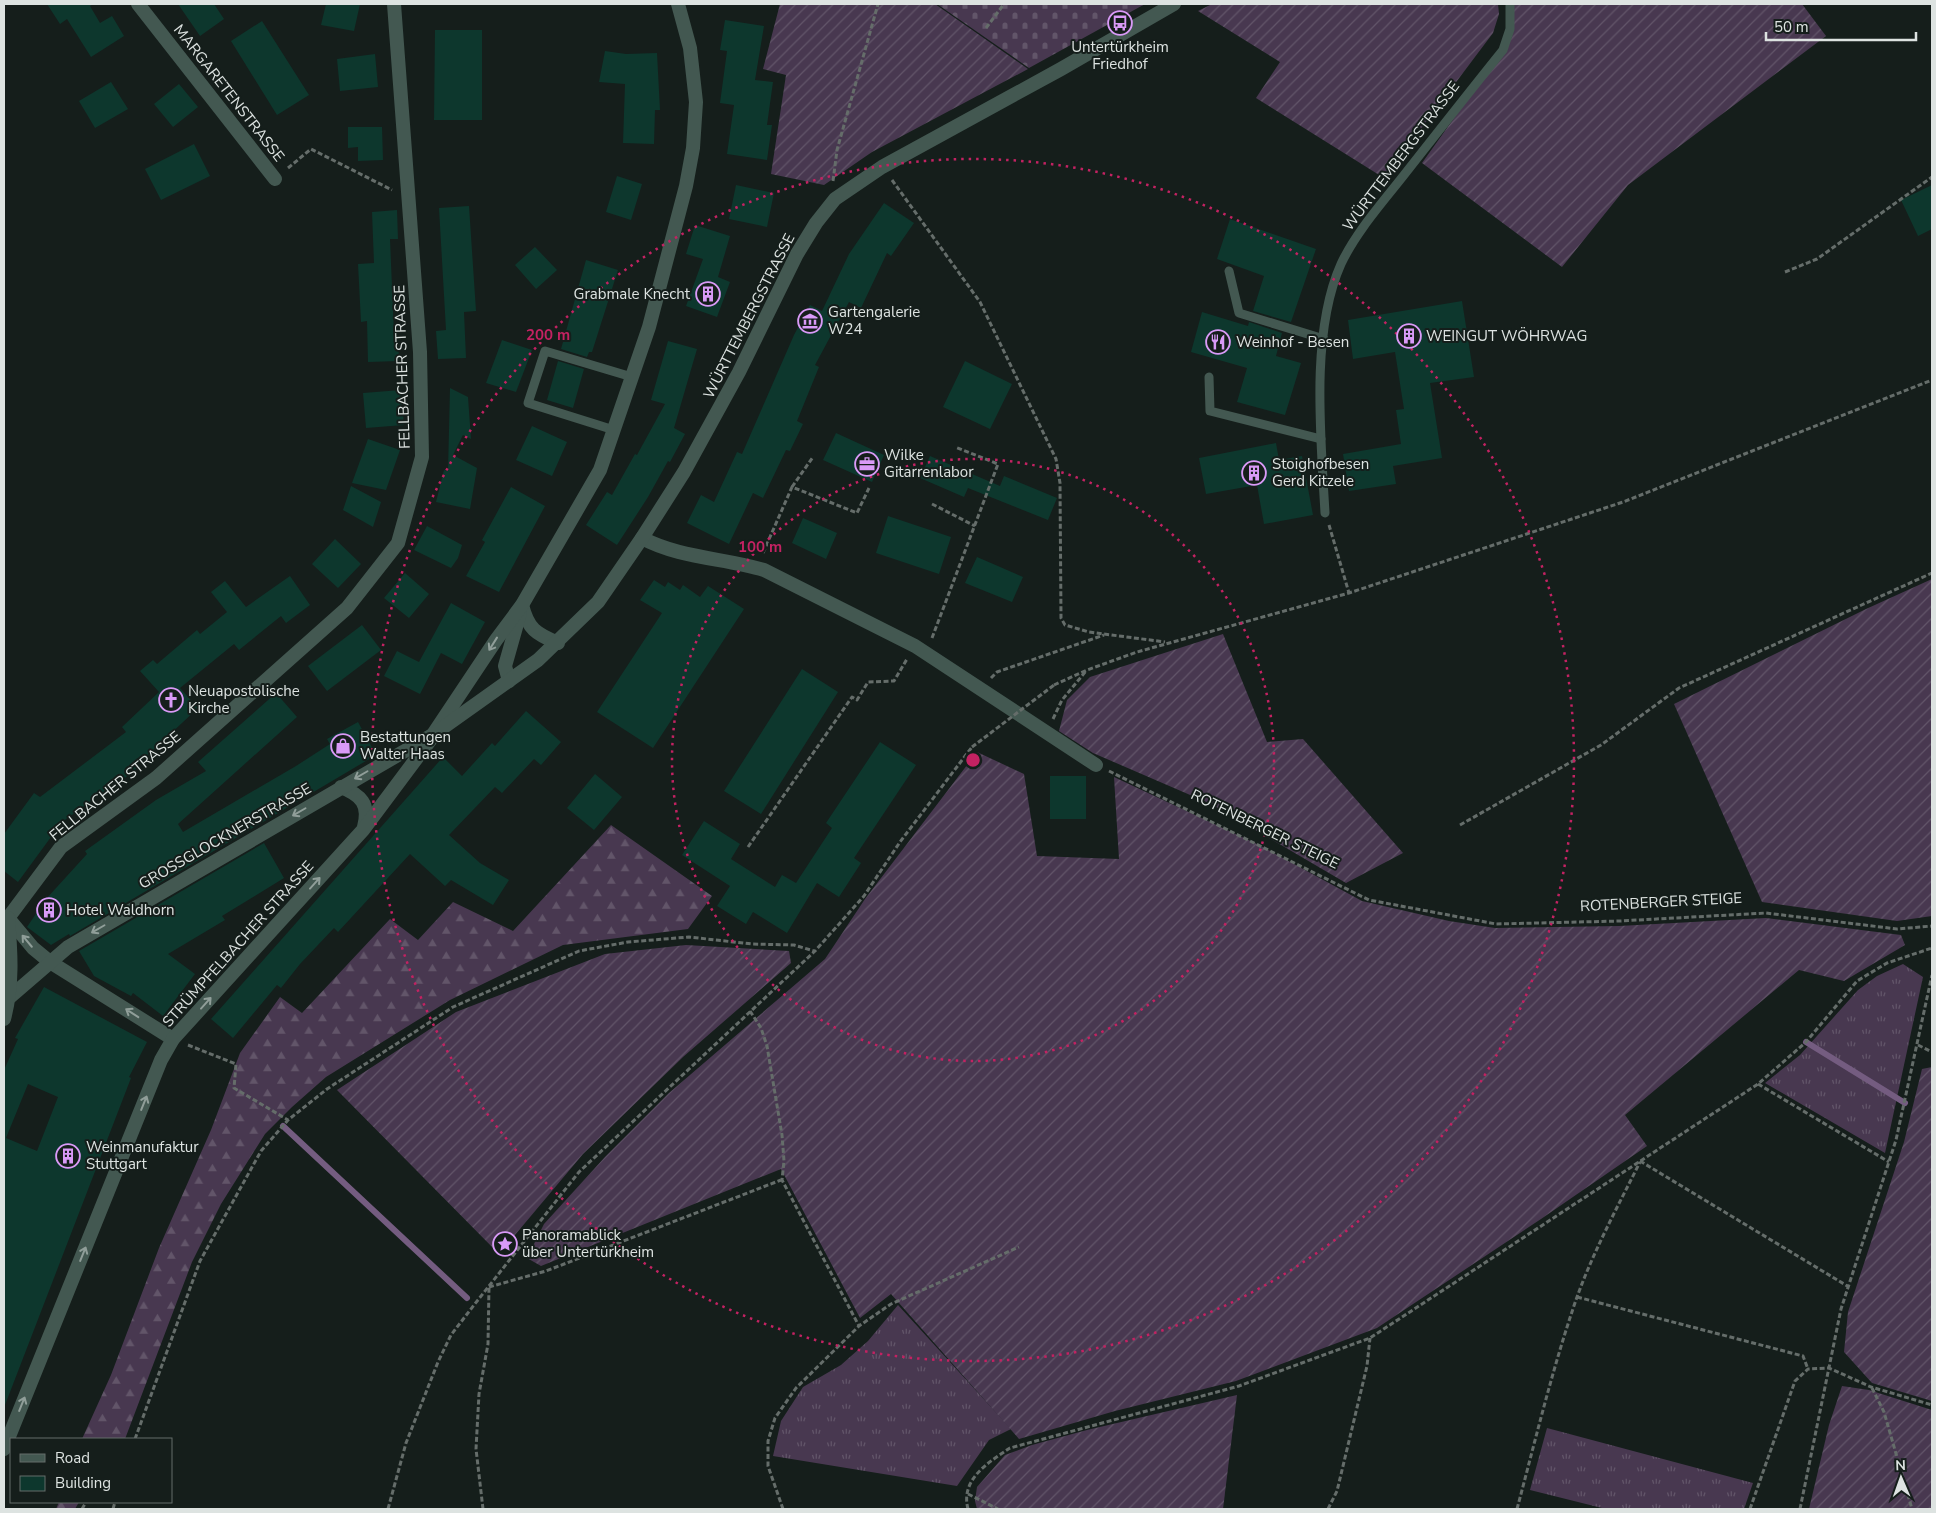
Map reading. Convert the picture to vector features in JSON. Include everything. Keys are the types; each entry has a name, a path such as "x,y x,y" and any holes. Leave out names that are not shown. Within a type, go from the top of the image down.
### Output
{"street":[{"name":"MARGARETENSTRASSE","path":"138,4 275,179"},
{"name":"FELLBACHER STRASSE","path":"8,918 61,847 156,778 347,608 398,543 422,457 420,352 394,4"},
{"path":"509,681 505,666 522,605 600,470 652,318 686,186 693,148 696,102 690,48 678,4"},
{"name":"WÜRTTEMBERGSTRASSE","path":"434,734 509,681 558,643 598,602 684,472 739,372 797,254 835,199 882,167 1061,69 1174,4"},
{"path":"642,538 660,547 756,568 921,649 1096,765"},
{"path":"522,605 530,627 542,636 558,643"},
{"name":"STRÜMPFELBACHER STRASSE","path":"4,1449 161,1060 173,1039 363,830 434,734 496,640 522,605"},
{"name":"GROSSGLOCKNERSTRASSE","path":"10,997 68,947 434,734"},
{"path":"341,787 356,793 365,805 367,816 363,830"},
{"path":"8,918 33,948 50,962 173,1039"},
{"path":"4,1019 10,997 11,960 8,918"}],"lane":[{"name":"WÜRTTEMBERGSTRASSE","path":"1325,513 1319,409 1328,307 1341,265 1369,219 1503,50 1510,29 1510,4"},
{"path":"1228,271 1240,313 1324,339"},
{"path":"614,430 528,403 545,351 632,377"},
{"path":"1209,377 1210,411 1321,439"}],"path":[{"path":"835,199 833,177 837,150 878,4"},
{"path":"986,28 1004,4"},
{"path":"275,179 310,149 392,190"},
{"path":"882,167 980,302 1056,459 1060,483 1061,618 1065,624 1106,635 1168,643"},
{"path":"1785,272 1817,259 1932,177"},
{"path":"388,1509 406,1443 438,1362 451,1335 579,1172 814,952 864,896 900,842 972,747 1054,685 1087,670 1168,643 1348,593 1623,502 1932,380"},
{"path":"748,847 852,697 857,700 868,682 894,681 921,649 974,526 998,464 955,447"},
{"path":"756,568 792,487 813,457"},
{"path":"792,487 857,513 869,488"},
{"path":"932,504 974,526"},
{"path":"1325,513 1348,593"},
{"path":"1460,824 1601,745 1679,688 1932,574"},
{"path":"997,672 1106,635"},
{"path":"1053,737 1052,723 1055,712 1062,700 1087,670"},
{"name":"ROTENBERGER STEIGE","path":"1096,765 1369,900 1496,924 1620,921 1766,913 1897,929 1932,926"},
{"path":"135,1438 200,1261 261,1152 288,1120 326,1089 452,1007 579,951 628,942 689,937 752,944 794,946 814,952"},
{"path":"968,1509 966,1502 970,1483 983,1466 1010,1448 1239,1386 1370,1338 1758,1084 1806,1042 1857,981 1887,962 1932,948"},
{"path":"1800,1509 1841,1309 1890,1162 1918,1045 1932,975"},
{"path":"750,1011 762,1028 767,1046 782,1135 784,1161 782,1180 860,1326"},
{"path":"173,1039 236,1064 234,1088 288,1120"},
{"path":"1918,1045 1932,1052"},
{"path":"1758,1084 1890,1162"},
{"path":"1640,1162 1848,1287"},
{"path":"1517,1509 1549,1389 1577,1296 1598,1246 1640,1162"},
{"path":"489,1287 546,1271 782,1180"},
{"path":"783,1509 768,1466 768,1441 775,1418 796,1388 860,1326 891,1304 1019,1247"},
{"path":"483,1509 476,1449 479,1394 488,1344 489,1287"},
{"path":"1577,1296 1803,1356 1808,1369"},
{"path":"1328,1509 1340,1481 1367,1366 1370,1338"},
{"path":"1750,1509 1795,1381 1808,1369 1829,1368 1871,1387 1932,1405"},
{"path":"1871,1387 1884,1412 1912,1509"},
{"path":"968,1494 998,1509"}],"green space":[{"path":"780,4 935,4 1028,69 872,152 824,185 771,174 786,75 763,69"},
{"path":"937,4 1145,4 1029,68"},
{"path":"1212,4 1498,4 1499,14 1493,33 1384,178 1256,98 1280,62 1198,11"},
{"path":"1514,4 1802,4 1826,36 1628,185 1562,267 1422,163 1512,37"},
{"path":"1932,579 1932,916 1897,921 1762,902 1674,704 1866,609"},
{"path":"1223,634 1267,742 1303,739 1403,853 1346,883 1211,804 1093,753 1059,731 1067,700 1090,677"},
{"path":"977,752 1024,774 1037,856 1119,859 1114,777 1259,845 1362,901 1449,921 1495,928 1619,926 1766,918 1901,935 1905,945 1844,981 1799,970 1625,1115 1647,1146 1377,1328 1236,1381 1115,1411 1019,1439 891,1294 860,1318 781,1169 541,1266 527,1258 544,1224 605,1157 669,1093 825,959 865,899"},
{"path":"611,825 712,896 688,929 563,945 450,1000 326,1077 265,1134 221,1204 192,1262 125,1438 82,1438 111,1375 159,1248 211,1130 240,1053 280,997 302,1013 390,919 418,940 453,902 513,931"},
{"path":"686,945 789,951 791,963 683,1057 583,1154 499,1254 337,1090 456,1012 605,954"},
{"path":"1903,964 1923,977 1885,1153 1765,1083 1800,1055 1858,990 1877,976"},
{"path":"1932,1067 1932,1401 1872,1383 1844,1352 1848,1312 1904,1142 1922,1069"},
{"path":"898,1305 1011,1429 989,1440 957,1486 773,1456 781,1421 803,1387 841,1365 868,1341"},
{"path":"1842,1386 1869,1390 1932,1410 1932,1509 1809,1509 1829,1425"},
{"path":"1237,1395 1223,1509 977,1509 975,1501 977,1487 1005,1455 1032,1445 1087,1430"},
{"path":"1547,1428 1753,1483 1744,1509 1606,1509 1530,1490"},
{"path":"59,1503 78,1503 75,1509 56,1509"}],"building":[{"path":"47,4 93,4 90,6 100,23 112,16 124,36 91,57 67,19 60,24"},
{"path":"178,4 214,4 224,19 200,36"},
{"path":"326,4 360,4 354,31 321,25"},
{"path":"725,20 764,26 755,80 773,82 767,125 772,125 767,160 727,154 734,105 720,103 727,51 720,50"},
{"path":"262,21 309,95 277,115 231,41"},
{"path":"435,30 482,30 482,120 434,120"},
{"path":"605,51 626,54 657,53 660,110 655,110 654,144 623,143 625,84 599,82"},
{"path":"375,54 378,87 340,91 337,59"},
{"path":"111,82 128,109 95,128 79,101"},
{"path":"179,84 198,107 173,127 154,104"},
{"path":"348,127 382,127 383,160 358,161 358,147 348,148"},
{"path":"194,144 210,176 161,200 145,169"},
{"path":"617,176 642,184 631,220 606,212"},
{"path":"736,185 774,193 767,227 729,219"},
{"path":"1932,185 1932,229 1918,236 1901,200"},
{"path":"884,203 914,223 891,256 887,253 861,308 849,302 815,365 819,367 797,421 803,424 790,451 786,450 763,498 753,493 729,544 687,523 701,495 714,502 737,452 742,454 794,335 810,305 822,311 849,254"},
{"path":"469,206 476,311 464,312 466,358 438,359 436,331 446,330 439,208"},
{"path":"397,210 398,239 390,239 394,335 398,335 399,361 368,362 367,321 361,322 358,264 374,263 372,212"},
{"path":"1230,219 1316,249 1291,322 1253,311 1264,276 1217,259"},
{"path":"695,225 730,236 718,277 730,282 717,317 686,306 703,259 686,254"},
{"path":"535,247 557,270 536,289 515,265"},
{"path":"586,260 618,270 592,352 589,352 587,357 561,349"},
{"name":"WEINGUT WÖHRWAG","path":"1462,301 1474,377 1430,383 1442,458 1393,466 1396,484 1349,491 1343,454 1401,444 1396,410 1404,409 1395,352 1353,359 1348,320"},
{"path":"1202,312 1248,326 1249,322 1282,333 1276,356 1301,363 1285,415 1237,402 1247,368 1191,352"},
{"path":"502,340 532,350 516,392 486,383"},
{"path":"668,341 697,349 674,428 685,434 670,462 668,461 648,497 617,545 586,525 607,492 612,495 665,404 651,400"},
{"path":"558,361 584,369 573,408 547,400"},
{"path":"965,361 1012,384 990,429 943,407"},
{"path":"450,388 468,397 471,439 463,435 453,455 477,468 470,509 436,502 444,470 448,471"},
{"path":"401,390 404,425 366,428 363,393"},
{"path":"532,426 567,442 552,476 516,460"},
{"path":"836,433 884,455 872,482 823,460"},
{"path":"368,439 400,450 386,490 352,483"},
{"name":"Stoighofbesen Gerd Kitzele","path":"1276,443 1279,460 1302,456 1313,515 1264,524 1257,485 1206,494 1199,458"},
{"path":"930,456 1000,486 1004,476 1057,498 1048,520 968,488 964,497 920,478"},
{"path":"351,486 381,502 373,527 343,510"},
{"path":"511,487 545,506 499,592 466,576 485,542 482,540"},
{"path":"888,516 951,537 939,574 876,553"},
{"path":"803,518 837,533 826,559 792,543"},
{"path":"427,526 462,545 458,558 451,568 414,550"},
{"path":"335,539 361,564 338,588 312,564"},
{"path":"977,557 1023,577 1012,602 965,583"},
{"path":"405,573 429,594 409,618 384,598"},
{"path":"290,576 310,605 286,623 281,616 239,650 234,644 180,688 198,708 135,767 137,768 110,790 109,788 62,822 18,882 4,871 4,834 34,793 40,797 126,732 122,727 159,692 140,671 153,660 157,664 197,630 200,634 227,612 211,592 225,581 246,607"},
{"path":"654,580 665,587 668,582 680,590 683,585 700,597 708,586 744,609 653,748 597,712 662,613 640,600"},
{"path":"451,603 485,622 462,664 441,653 420,694 384,676 397,651 419,662"},
{"path":"362,625 381,650 327,691 308,666"},
{"path":"802,669 838,692 761,814 724,791"},
{"path":"276,693 297,717 178,824 183,832 296,766 330,744 327,739 358,722 376,755 70,936 69,934 51,945 27,927 46,899 87,854 85,851 156,800 206,771 198,762"},
{"path":"526,711 561,742 541,765 534,759 502,793 495,787 449,835 480,863 509,880 493,905 451,880 445,886 410,854 338,932 334,928 300,964 281,988 277,985 233,1038 211,1019 443,757 462,776 492,743 495,746"},
{"path":"880,742 916,765 854,858 861,863 839,897 817,883 787,933 753,912 746,924 717,906 730,886 682,855 704,821 740,844 731,859 775,887 782,875 796,883 832,828 826,823"},
{"path":"595,774 622,797 594,830 567,808"},
{"path":"1050,776 1086,776 1086,819 1050,819"},
{"path":"264,843 284,878 222,916 225,920 168,954 195,974 163,1016 133,993 131,996 94,976 79,951"},
{"name":"Weinmanufaktur Stuttgart","path":"44,987 147,1042 129,1077 131,1078 5,1405 4,1070 18,1039 15,1038","holes":["28,1084 58,1097 37,1151 6,1138"]}],"waterway":[{"path":"1806,1042 1905,1103"},
{"path":"283,1126 467,1298"}],"place":[{"name":"Untertürkheim Friedhof","path":"1120,23"},
{"name":"Grabmale Knecht","path":"708,294"},
{"name":"Gartengalerie W24","path":"810,321"},
{"name":"WEINGUT WÖHRWAG","path":"1409,336"},
{"name":"Weinhof - Besen","path":"1218,342"},
{"name":"Wilke Gitarrenlabor","path":"867,464"},
{"name":"Stoighofbesen Gerd Kitzele","path":"1254,473"},
{"name":"Neuapostolische Kirche","path":"171,700"},
{"name":"Bestattungen Walter Haas","path":"343,746"},
{"name":"Hotel Waldhorn","path":"49,910"},
{"name":"Weinmanufaktur Stuttgart","path":"68,1156"},
{"name":"Panoramablick über Untertürkheim","path":"505,1244"}]}
